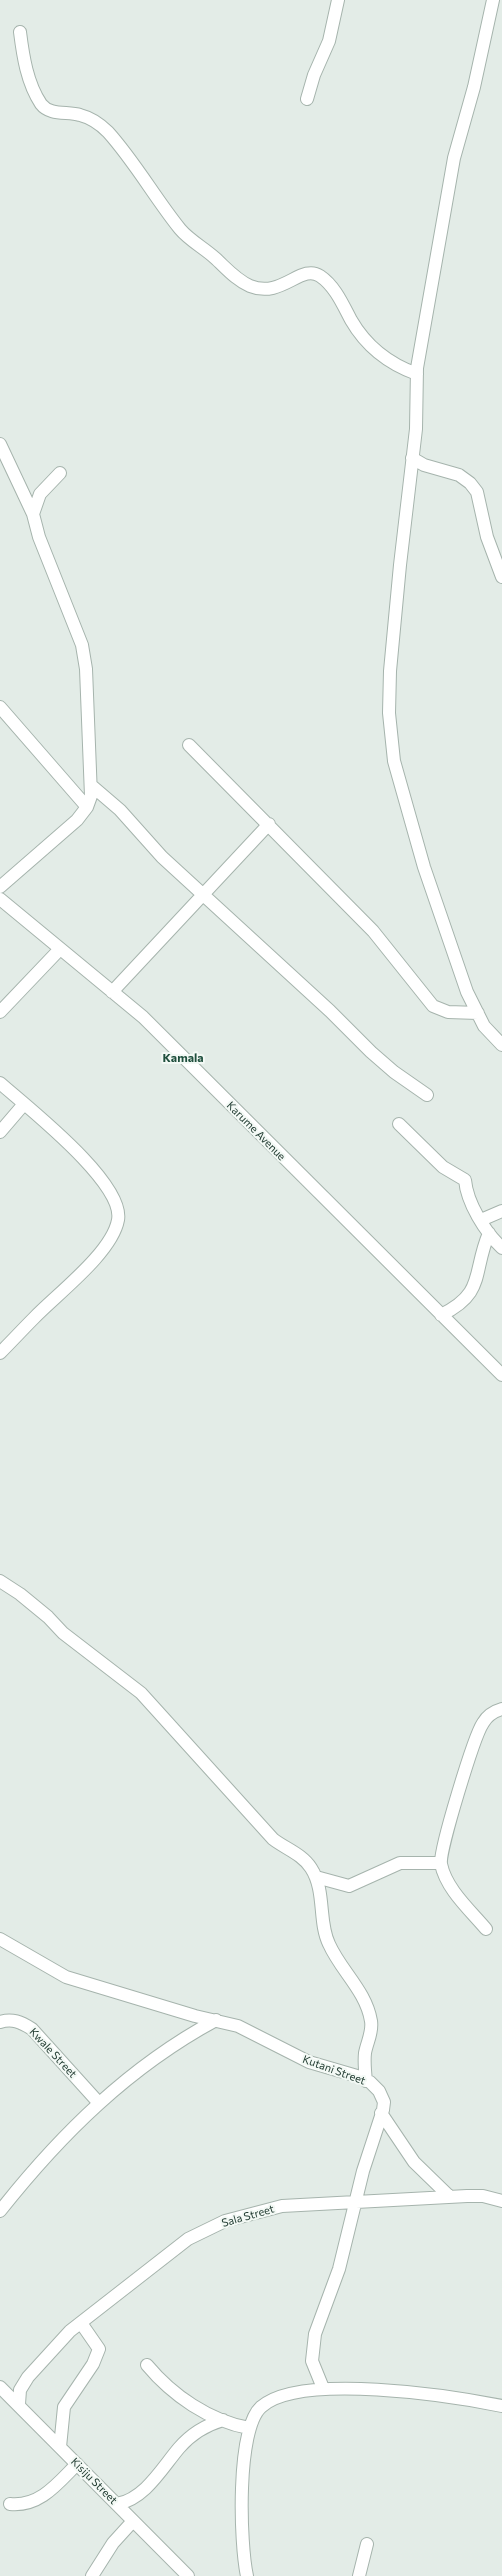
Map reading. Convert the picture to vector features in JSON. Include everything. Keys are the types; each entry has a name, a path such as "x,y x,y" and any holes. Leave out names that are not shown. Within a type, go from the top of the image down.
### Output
{"street":[{"path":"307,100 314,75 329,41 338,0"},
{"path":"493,0 474,87 454,158 417,374 412,458 390,671 389,713 394,761 424,867 467,992 484,1026 502,1045"},
{"path":"20,32 24,64 41,104 54,112 79,114 99,123 142,175 184,233 234,276 250,286 270,290 287,284 304,273 310,272 320,276 337,295 360,332 379,354 400,368 417,374"},
{"path":"0,444 33,514 39,537 82,645 86,669 92,786 91,796 87,807 77,820 0,887"},
{"path":"412,458 424,465 459,476 470,483 477,492 487,537 502,577"},
{"path":"33,514 40,494 60,473"},
{"path":"0,707 87,807"},
{"path":"189,745 230,789 269,824 373,931 433,1006 448,1012 478,1013"},
{"path":"92,786 120,810 162,857 204,894 372,1052 394,1072 427,1095"},
{"path":"112,992 269,824"},
{"name":"Karume Avenue","path":"0,899 143,1017 441,1315 500,1368"},
{"path":"0,1012 60,949"},
{"path":"0,1083 86,1160 113,1196 118,1220 114,1233 93,1260 0,1353"},
{"path":"0,1132 24,1104"},
{"path":"399,1124 443,1167 465,1180 466,1192 481,1220 502,1248"},
{"path":"481,1220 502,1211"},
{"path":"441,1315 458,1307 474,1288 482,1248 489,1232"},
{"path":"0,1581 36,1607 64,1634 141,1693 273,1838 300,1855 316,1878 329,1944 357,1988 371,2022 365,2056 366,2081"},
{"path":"486,1929 453,1889 441,1862 446,1833 479,1729 490,1715 502,1709"},
{"path":"316,1878 349,1886 400,1863 441,1862"},
{"name":"Kutani Street","path":"0,1939 66,1977 216,2020 252,2032 309,2062 366,2081 379,2091 384,2102 363,2171 340,2269 315,2334 312,2361 323,2388"},
{"name":"Kwale Street","path":"0,2022 10,2020 20,2022 32,2029 98,2102"},
{"path":"0,2211 62,2138 98,2102 173,2044 216,2020"},
{"path":"381,2113 414,2162 450,2197"},
{"name":"Sala Street","path":"19,2404 20,2390 28,2377 57,2343 188,2239 225,2221 282,2206 483,2196 502,2201"},
{"path":"60,2447 64,2407 93,2364 99,2349 81,2323"},
{"path":"147,2365 172,2392 223,2420 249,2428"},
{"name":"Kisiju Street","path":"0,2387 19,2404 188,2576"},
{"path":"247,2576 243,2512 245,2441 249,2428 261,2407 300,2390 323,2388 384,2390 502,2406"},
{"path":"117,2504 126,2502 139,2493 165,2468 180,2448 200,2430 223,2420"},
{"path":"10,2504 30,2502 42,2497 77,2464"},
{"path":"92,2576 112,2543 133,2521"},
{"path":"359,2576 367,2544"}],"district":[{"name":"Kamala","path":"183,1058"}]}
